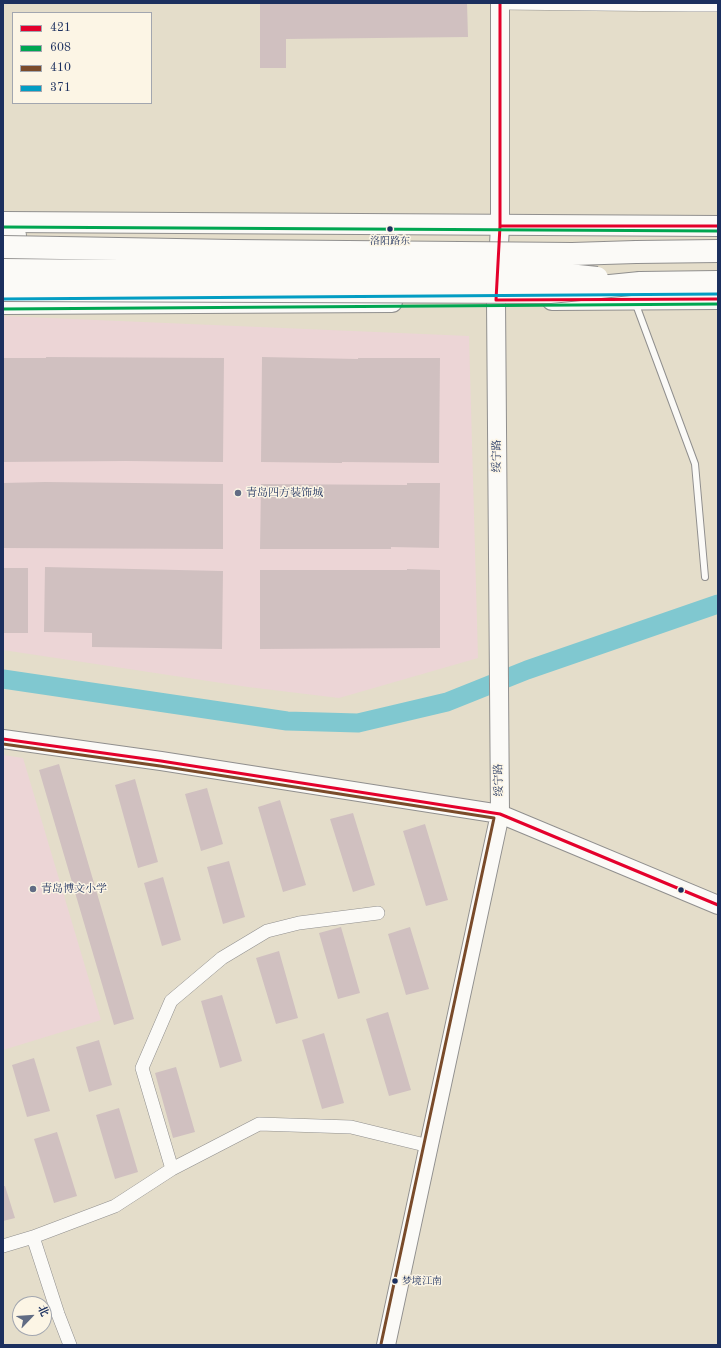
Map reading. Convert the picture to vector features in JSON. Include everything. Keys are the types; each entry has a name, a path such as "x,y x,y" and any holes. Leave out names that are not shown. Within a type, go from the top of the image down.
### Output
{"highway":[{"path":"3,234 23,236 542,240 636,252"},
{"path":"3,247 572,254 718,251"},
{"path":"3,270 568,275 637,291"},
{"path":"3,290 550,292 637,291 718,282"}],"main road":[{"path":"3,222 500,226 718,226"},
{"path":"3,304 408,302 496,300 637,291 718,299"}],"street":[{"path":"500,3 718,5"},
{"name":"绥宁路","path":"386,1345 500,814 498,722 496,300 500,226 500,3"},
{"path":"3,738 500,814 718,905"},
{"path":"172,1169 142,1068 171,1001 222,958 267,931 299,924 378,913"},
{"path":"3,1246 33,1237 115,1206 172,1169 259,1124 351,1127 429,1146"},
{"path":"33,1237 58,1314 70,1345"}],"lane":[{"path":"637,291 695,464 705,577"}],"shaded area":[{"name":"青岛四方装饰城","path":"3,316 469,336 478,658 339,698 248,687 3,650"},
{"name":"青岛博文小学","path":"3,755 23,758 101,1020 3,1050"}],"building":[{"path":"260,3 467,3 468,37 286,39 286,68 260,68"},
{"path":"262,357 358,359 440,358 439,463 261,462"},
{"path":"3,358 224,358 223,462 3,462"},
{"path":"3,483 223,484 223,549 3,548"},
{"path":"407,483 440,483 439,548 391,547 391,549 260,549 261,484 407,485"},
{"path":"45,567 223,571 222,649 92,647 92,633 44,632"},
{"path":"3,568 28,568 28,633 3,633"},
{"path":"260,570 440,570 440,648 260,649"},
{"path":"59,764 134,1019 114,1025 39,770"},
{"path":"135,779 158,862 138,868 115,785"},
{"path":"207,788 223,844 201,851 185,794"},
{"path":"280,800 306,885 283,892 258,807"},
{"path":"353,813 375,885 353,892 330,819"},
{"path":"425,824 448,900 426,906 403,831"},
{"path":"229,861 245,917 223,924 207,867"},
{"path":"163,877 181,940 162,946 144,883"},
{"path":"341,927 360,993 338,999 319,933"},
{"path":"410,927 429,989 406,995 388,934"},
{"path":"279,951 298,1018 276,1024 256,958"},
{"path":"222,995 242,1061 220,1068 201,1001"},
{"path":"388,1012 411,1090 389,1096 366,1019"},
{"path":"324,1033 344,1103 322,1109 302,1040"},
{"path":"99,1040 112,1085 89,1092 76,1047"},
{"path":"34,1058 50,1111 27,1117 12,1065"},
{"path":"176,1067 195,1132 173,1138 155,1073"},
{"path":"119,1108 138,1172 115,1179 96,1115"},
{"path":"57,1132 77,1196 54,1203 34,1139"},
{"path":"3,1186 5,1186 15,1218 3,1221"}],"waterway":[{"path":"3,679 287,721 358,723 447,702 527,670 718,604"}],"transit line":[{"name":"421","path":"500,3 500,226 496,300 718,299"},
{"name":"421","path":"500,226 718,226"},
{"name":"608","path":"3,227 718,231"},
{"name":"371","path":"3,299 718,294"},
{"name":"608","path":"3,309 718,304"},
{"name":"421","path":"3,739 161,761 500,814 718,905"},
{"name":"410","path":"3,744 160,766 494,818 381,1344"}],"place":[{"name":"洛阳路东","path":"390,229"},
{"name":"青岛四方装饰城","path":"238,493"},
{"name":"青岛博文小学","path":"33,889"},
{"name":"梦境江南","path":"395,1281"}]}
